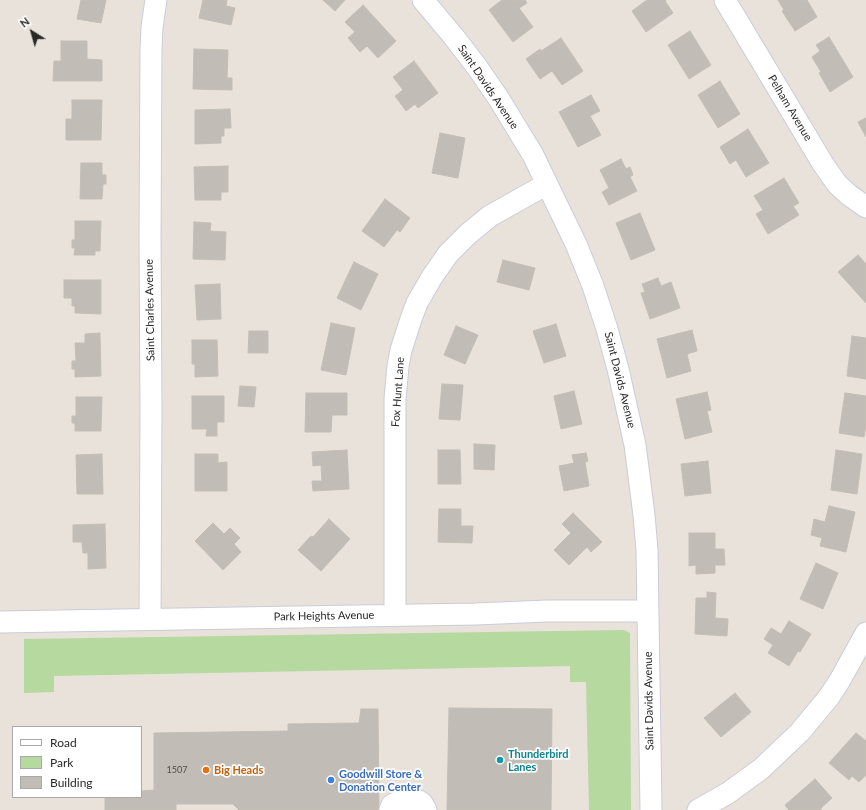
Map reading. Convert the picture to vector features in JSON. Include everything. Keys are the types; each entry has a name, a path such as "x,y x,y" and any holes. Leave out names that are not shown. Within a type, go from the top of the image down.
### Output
{"street":[{"name":"Saint Charles Avenue","path":"150,620 151,57 152,27 156,0"},
{"name":"Saint Davids Avenue","path":"423,0 463,49 499,99 533,155 576,244 593,286 607,329 618,369 635,445 644,515 647,550 651,810"},
{"name":"Pelham Avenue","path":"725,0 823,164 837,184 866,207"},
{"name":"Fox Hunt Lane","path":"395,615 395,399 400,356 411,319 417,304 432,277 448,254 468,234 490,216 546,184"},
{"name":"Park Heights Avenue","path":"0,622 547,611 648,611"},
{"path":"698,810 728,793 760,769 800,732 829,697 866,633"},
{"path":"390,810 392,805 398,802 417,800 422,803 426,810"},
{"path":"400,810 418,810"}],"green space":[{"path":"624,630 630,633 631,810 589,810 586,682 570,682 570,666 54,676 54,692 24,693 24,639"}],"building":[{"path":"81,0 106,0 101,23 77,19"},
{"path":"203,0 227,0 226,6 235,8 231,25 199,18"},
{"path":"323,0 345,0 335,11"},
{"path":"502,0 525,0 527,3 519,8 533,27 513,42 489,10"},
{"path":"647,0 666,0 665,1 673,13 646,32 632,11"},
{"path":"778,0 807,0 817,17 795,31 782,11 784,10"},
{"path":"363,5 396,41 378,58 367,46 360,52 348,38 355,32 345,22"},
{"path":"690,31 711,65 689,79 668,45"},
{"path":"829,37 853,77 830,92 812,57 820,51 816,45"},
{"path":"561,38 583,71 562,85 552,71 540,79 526,59 540,49 541,51"},
{"path":"61,41 87,41 87,59 102,60 102,81 53,81 54,61 61,61"},
{"path":"194,49 228,50 227,78 232,78 232,90 193,89"},
{"path":"414,61 438,93 418,108 415,104 406,111 395,96 403,90 393,77"},
{"path":"720,81 740,114 718,128 698,95"},
{"path":"591,95 600,111 590,116 601,135 578,147 559,112"},
{"path":"72,100 102,100 101,140 66,140 66,119 72,119"},
{"path":"230,109 231,128 224,128 224,136 221,136 221,143 195,144 195,110"},
{"path":"866,118 866,137 858,122"},
{"path":"748,129 769,163 746,177 736,160 730,164 720,147"},
{"path":"440,133 465,138 458,178 432,173"},
{"path":"621,159 626,169 630,167 633,175 630,177 637,191 609,205 602,192 609,188 600,170"},
{"path":"81,163 102,163 102,175 106,175 106,184 103,184 102,199 80,199"},
{"path":"228,166 228,192 221,192 221,200 195,200 194,167"},
{"path":"784,178 799,203 793,206 799,215 768,234 756,214 763,210 754,196"},
{"path":"385,199 410,218 400,232 397,230 384,247 362,231"},
{"path":"640,213 655,250 631,260 616,223"},
{"path":"75,221 101,221 100,251 95,251 95,255 74,255 75,248 72,248 72,240 75,240"},
{"path":"194,222 211,223 210,231 226,232 225,260 193,259"},
{"path":"858,255 866,264 866,303 838,272"},
{"path":"503,260 535,268 529,290 497,282"},
{"path":"354,262 378,274 361,310 337,298"},
{"path":"658,278 661,286 671,282 680,308 650,319 641,293 645,292 642,284"},
{"path":"64,280 101,280 101,314 75,313 75,306 72,306 72,298 64,298"},
{"path":"220,284 221,319 197,320 195,285"},
{"path":"331,323 355,328 346,375 321,370"},
{"path":"556,324 566,356 544,363 533,331"},
{"path":"456,326 478,335 465,364 444,355"},
{"path":"692,330 697,351 687,354 691,371 667,378 657,339"},
{"path":"249,331 268,331 268,353 248,353"},
{"path":"100,333 101,376 75,377 75,369 72,369 72,361 76,361 75,343 85,343 85,334"},
{"path":"852,336 866,338 866,379 847,376"},
{"path":"192,340 217,340 218,376 195,377 195,364 192,364"},
{"path":"442,384 463,385 460,420 439,419"},
{"path":"240,386 256,387 254,407 238,406"},
{"path":"574,391 582,424 561,429 554,396"},
{"path":"707,392 711,410 707,411 712,432 685,439 676,399"},
{"path":"306,393 347,393 347,415 332,415 331,432 305,432"},
{"path":"845,393 866,396 866,424 864,437 839,433"},
{"path":"192,396 224,396 224,422 217,422 217,436 206,436 207,429 192,429"},
{"path":"76,397 102,397 101,431 75,431 75,423 72,423 72,416 76,416"},
{"path":"474,444 495,445 494,470 474,469"},
{"path":"347,450 349,489 313,491 312,481 322,481 321,465 313,466 312,452"},
{"path":"438,450 460,450 461,484 438,484"},
{"path":"836,450 862,454 857,494 831,490"},
{"path":"586,453 588,461 585,462 589,486 564,491 559,466 574,463 572,455"},
{"path":"102,454 103,494 77,494 76,455"},
{"path":"195,454 218,454 218,463 227,462 227,491 195,491"},
{"path":"708,461 711,493 685,496 681,464"},
{"path":"829,506 855,512 846,552 820,546 822,538 811,535 814,519 825,522"},
{"path":"439,509 461,509 461,526 473,526 472,543 438,542"},
{"path":"573,513 602,542 591,552 587,547 569,565 554,550 571,533 562,524"},
{"path":"329,519 350,539 321,571 298,550 311,536 313,537"},
{"path":"213,523 224,534 230,528 240,538 234,544 241,552 223,570 195,541"},
{"path":"105,524 106,568 88,569 88,553 83,553 82,542 73,542 73,525"},
{"path":"689,533 715,533 715,549 724,549 725,565 715,565 715,573 696,574 696,565 689,566"},
{"path":"816,563 838,573 823,609 800,599"},
{"path":"707,592 716,593 715,618 728,619 727,636 695,634 696,598 707,598"},
{"path":"789,621 811,634 789,666 768,653 773,645 764,639 771,628 781,634"},
{"path":"735,693 751,712 721,737 704,718"},
{"name":"Thunderbird Lanes","path":"449,708 552,709 551,810 447,810"},
{"path":"361,709 378,709 379,810 239,810 233,804 176,804 176,810 105,810 105,798 142,798 142,791 154,790 154,733 288,731 288,724 359,723"},
{"path":"856,733 866,741 866,775 859,782 852,776 849,780 829,763"},
{"path":"815,779 832,798 820,809 822,810 789,810 785,805"}],"place":[{"name":"Thunderbird Lanes","path":"500,760"},
{"name":"Big Heads","path":"206,770"},
{"name":"Goodwill Store & Donation Center","path":"331,780"}]}
